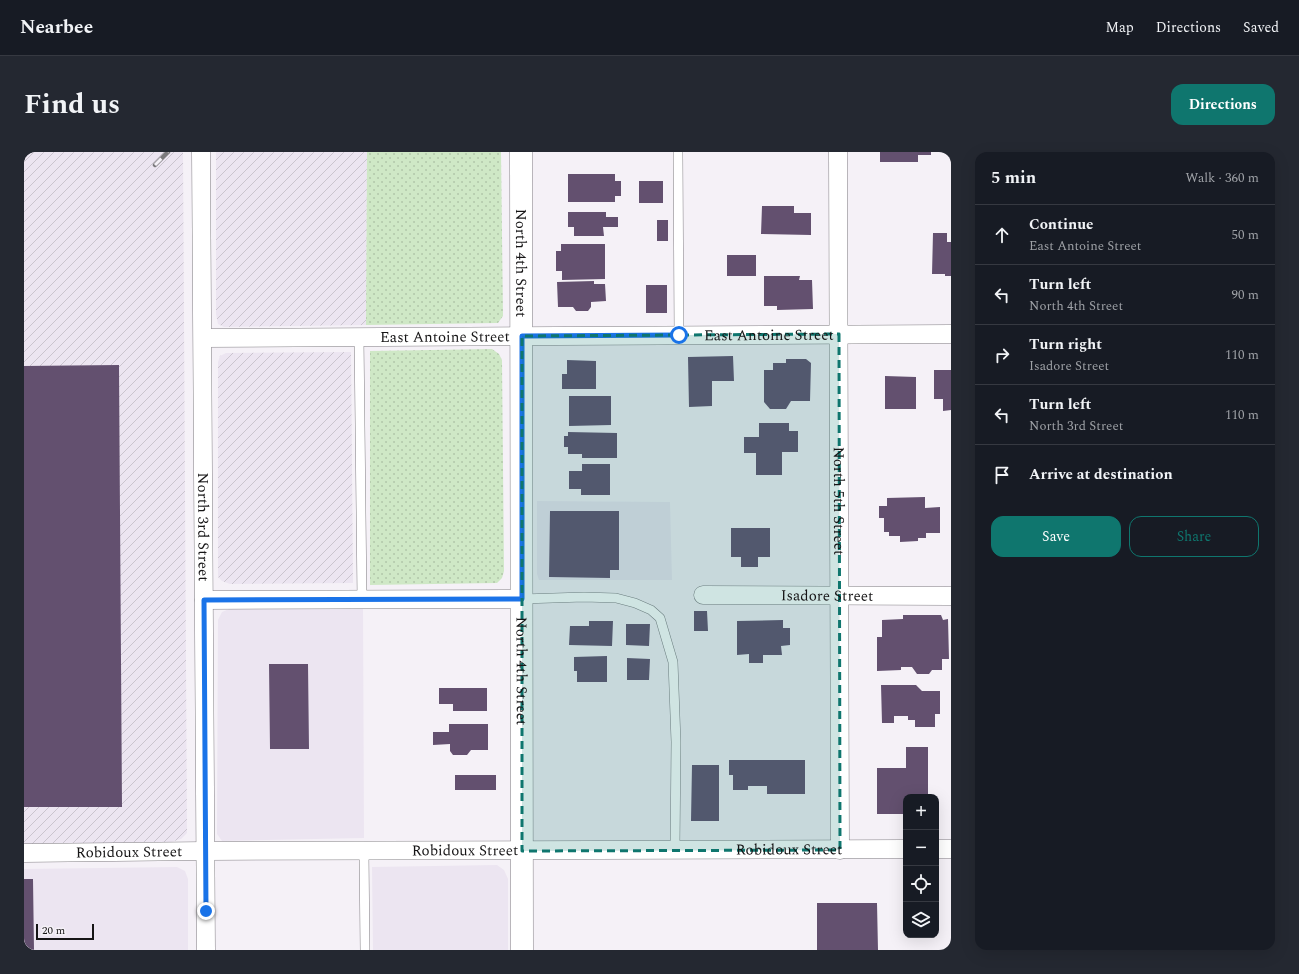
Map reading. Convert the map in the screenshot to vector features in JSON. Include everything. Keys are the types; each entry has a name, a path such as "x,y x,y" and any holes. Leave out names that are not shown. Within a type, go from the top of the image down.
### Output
{"street":[{"name":"North 3rd Street","path":"201,152 206,950"},
{"name":"North 4th Street","path":"521,152 522,950"},
{"name":"North 5th Street","path":"838,152 840,850"},
{"name":"East Antoine Street","path":"203,338 951,334"},
{"name":"Isadore Street","path":"703,595 951,596"},
{"path":"204,600 522,599"},
{"name":"Robidoux Street","path":"24,853 903,849"},
{"path":"939,849 951,849"}],"lane":[{"path":"678,152 679,335"},
{"path":"359,337 362,599"},
{"path":"522,599 584,597 616,598 635,603 651,610 660,618 673,662 676,742 675,850"},
{"path":"364,851 365,950"}],"highlighted area":[{"path":"839,334 840,850 522,851 522,336"}],"shaded area":[{"path":"24,152 183,152 187,833 181,839 171,842 24,844"},
{"path":"216,152 367,152 366,325 224,327 218,324 216,314"},
{"path":"351,352 353,583 230,584 222,581 218,577 218,362 220,356 226,353"},
{"path":"537,501 670,502 672,580 539,580 537,574"},
{"path":"234,607 363,607 364,838 222,841 217,834 218,620 222,612"},
{"path":"497,865 504,870 508,879 508,950 373,950 372,867"},
{"path":"177,867 185,871 188,879 188,950 24,950 24,869"}],"green space":[{"path":"367,152 501,152 503,316 498,323 366,325"},
{"path":"492,349 499,354 502,360 504,571 502,578 497,583 370,585 370,351"}],"building":[{"path":"880,152 931,152 931,155 918,155 918,162 880,162"},
{"path":"568,174 615,174 615,181 621,181 621,196 615,196 615,202 568,202"},
{"path":"639,181 663,181 663,203 639,203"},
{"path":"762,206 794,206 794,213 811,213 811,235 761,234"},
{"path":"568,212 606,212 606,217 618,217 618,227 603,227 604,236 574,236 574,227 568,227"},
{"path":"657,220 668,220 668,241 657,241"},
{"path":"933,233 947,233 947,242 951,242 951,276 945,276 945,274 932,274"},
{"path":"561,244 605,244 605,279 562,280 562,271 556,271 556,251 561,251"},
{"path":"727,255 756,255 756,276 727,276"},
{"path":"764,276 800,276 799,280 812,280 813,309 777,310 777,306 764,306"},
{"path":"594,281 594,284 605,284 606,301 591,302 591,307 588,311 576,311 573,307 558,307 557,282"},
{"path":"646,285 667,285 667,313 646,313"},
{"path":"733,356 734,381 712,381 712,406 689,407 688,357"},
{"path":"786,359 806,359 811,363 810,401 791,401 786,409 770,409 764,402 764,370 773,370 773,363 786,363"},
{"path":"567,360 596,361 596,389 562,389 562,374 567,374"},
{"path":"119,365 122,807 24,807 24,366"},
{"path":"934,370 951,370 951,410 943,411 943,399 934,399"},
{"path":"885,376 916,377 916,409 885,409"},
{"path":"569,396 611,396 611,425 569,426"},
{"path":"759,423 789,423 789,431 798,431 798,452 782,452 782,475 756,475 756,453 744,453 744,437 759,437"},
{"path":"568,432 617,433 617,458 582,458 582,454 568,454 568,447 564,447 564,436 568,436"},
{"path":"582,464 610,464 610,495 581,495 581,489 569,489 569,471 582,471"},
{"path":"925,497 925,508 940,507 940,533 926,533 926,538 918,538 918,541 900,542 900,536 889,536 889,532 884,532 884,518 879,518 879,506 887,506 887,498"},
{"path":"550,511 619,511 619,570 610,570 610,578 549,577"},
{"path":"731,528 770,528 770,557 758,557 758,567 741,567 741,557 731,557"},
{"path":"694,611 707,611 708,631 694,631"},
{"path":"903,615 941,615 943,620 948,619 949,659 942,659 942,670 932,670 929,674 917,674 912,667 901,667 901,670 877,671 877,637 882,637 882,620 903,619"},
{"path":"783,620 783,628 790,628 790,645 781,646 782,655 763,655 763,663 749,663 749,654 737,655 737,621"},
{"path":"589,621 613,621 612,646 569,645 570,626 589,626"},
{"path":"626,624 650,624 649,646 626,645"},
{"path":"607,656 607,682 577,682 577,671 574,671 574,657"},
{"path":"627,658 650,659 649,680 627,680"},
{"path":"269,664 308,664 309,749 270,749"},
{"path":"881,685 916,685 922,691 940,691 940,714 935,714 935,727 915,727 915,720 908,720 908,716 894,716 894,723 882,723"},
{"path":"439,688 487,688 487,711 453,711 453,704 439,704"},
{"path":"449,724 488,724 488,750 471,750 467,755 453,755 450,751 450,744 433,745 433,732 449,732"},
{"path":"906,747 928,747 928,794 903,794 903,814 877,814 877,768 906,768"},
{"path":"729,760 805,760 805,794 767,794 767,786 748,786 748,790 733,790 733,775 729,775"},
{"path":"692,765 719,765 719,821 691,821"},
{"path":"455,775 496,775 496,790 455,790"},
{"path":"24,879 33,879 34,950 24,950"},
{"path":"817,903 877,903 878,950 817,950"}],"railway":[{"path":"155,165 168,152"}],"route":[{"path":"206,911 204,600 522,599 522,336 679,335"}]}
